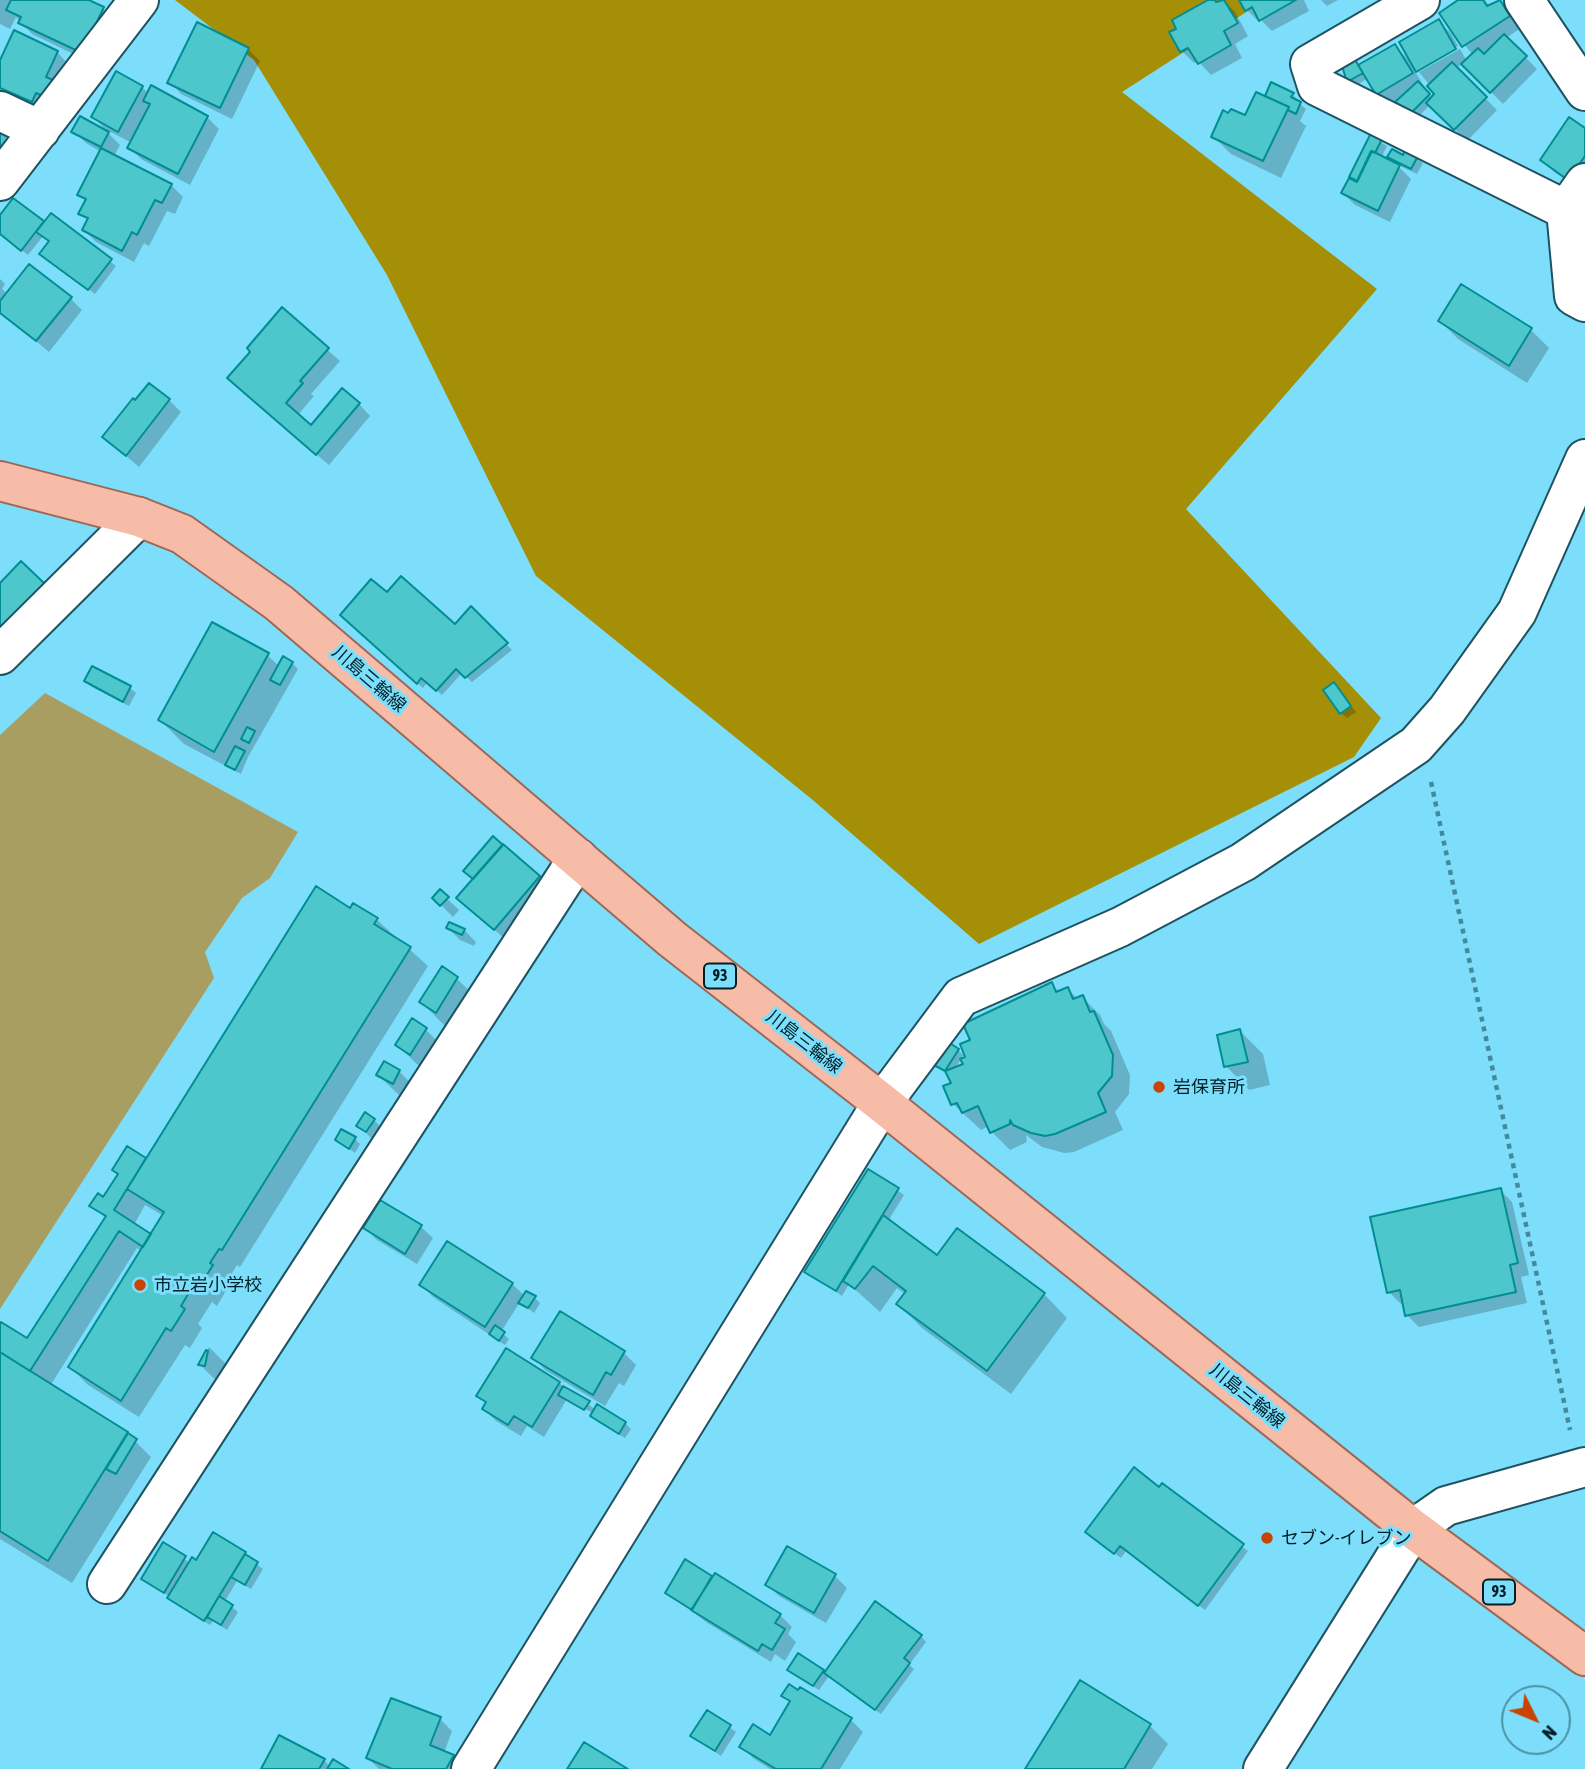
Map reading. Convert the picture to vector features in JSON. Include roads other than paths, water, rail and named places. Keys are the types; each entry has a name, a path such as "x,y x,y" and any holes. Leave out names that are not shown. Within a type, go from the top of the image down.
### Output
{"main road":[{"name":"川島三輪線","path":"0,481 139,517 183,534 279,603 672,939 882,1103 1413,1529 1585,1656"}],"street":[{"path":"0,181 139,0"},
{"path":"1420,0 1310,64 1317,86 1575,197 1574,296 1585,302"},
{"path":"1524,0 1585,91"},
{"path":"0,111 40,130"},
{"path":"471,1769 882,1103 961,997 1120,927 1243,862 1416,745 1447,710 1517,612 1585,459"},
{"path":"0,655 139,517"},
{"path":"107,1584 578,858"},
{"path":"1263,1769 1413,1529 1446,1506 1582,1468"}],"place":[{"name":"岩保育所","path":"1159,1087"},
{"name":"市立岩小学校","path":"140,1285"},
{"name":"セブン-イレブン","path":"1267,1538"}]}
